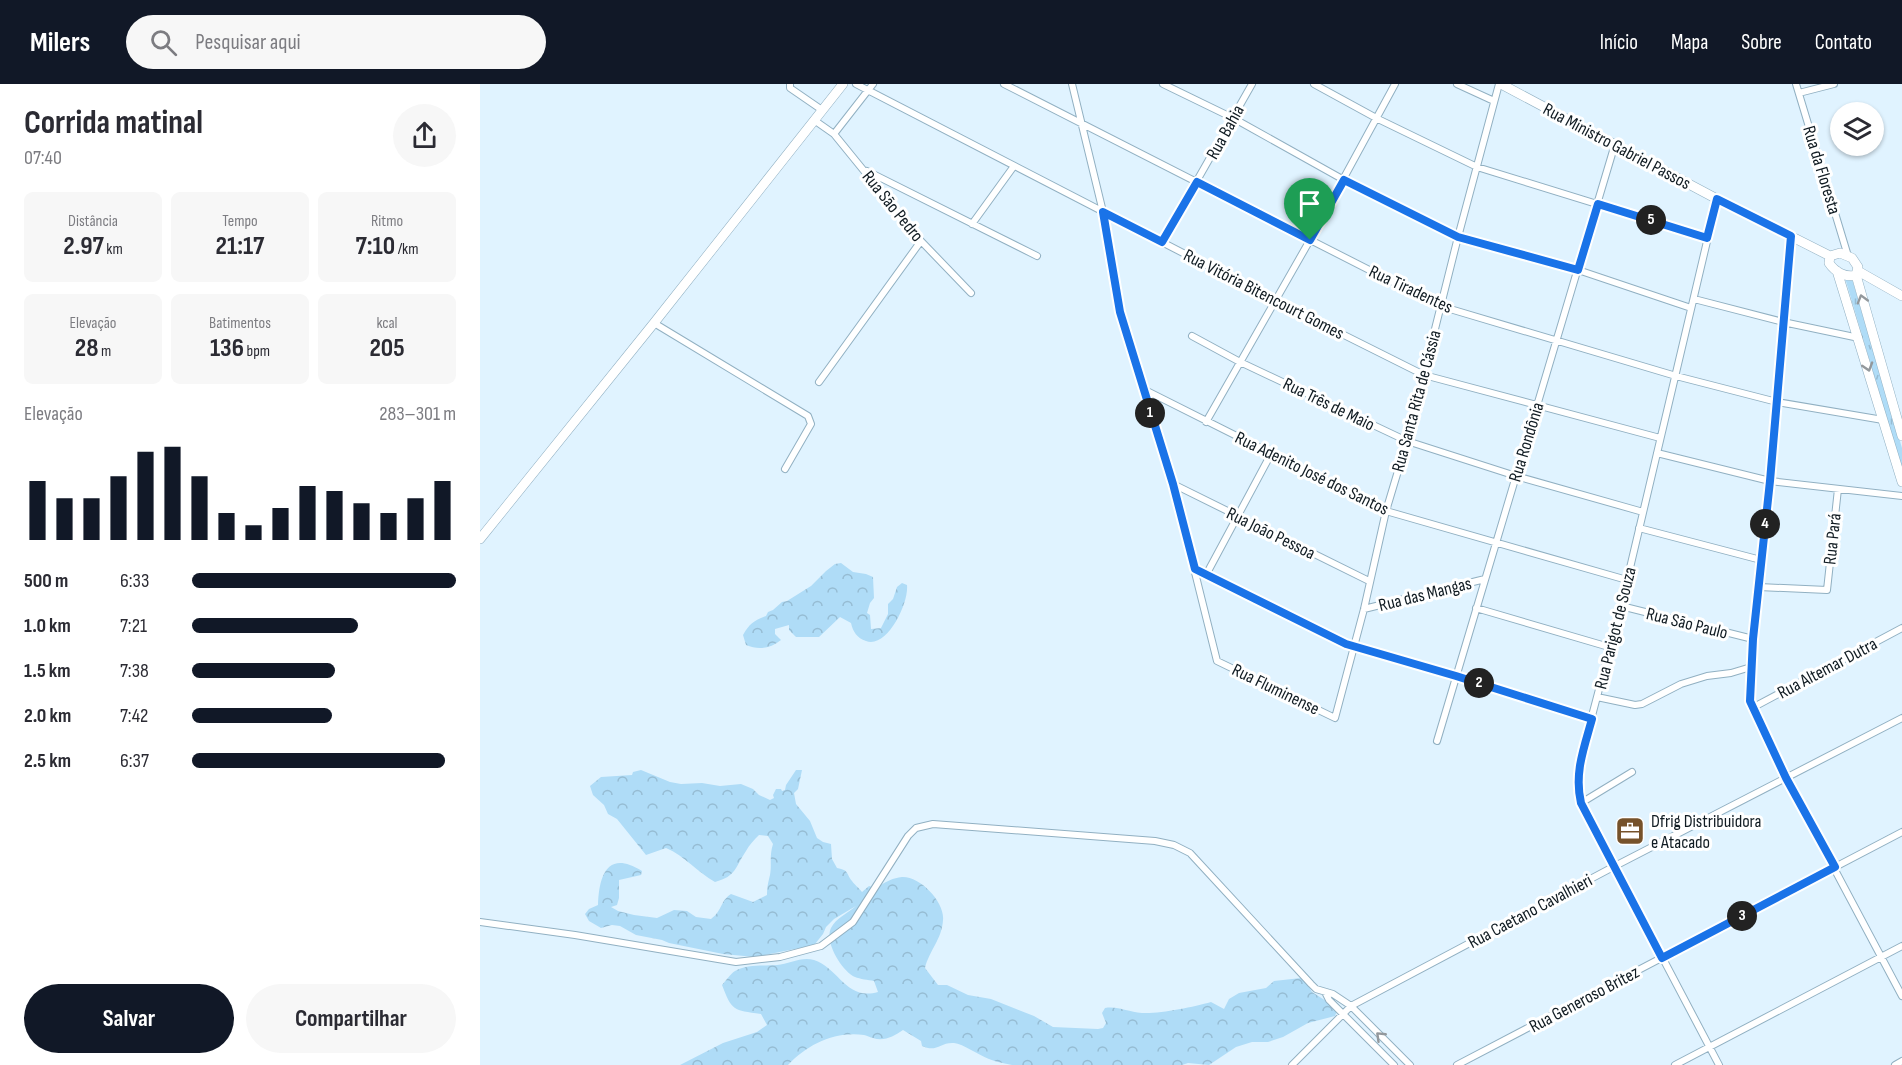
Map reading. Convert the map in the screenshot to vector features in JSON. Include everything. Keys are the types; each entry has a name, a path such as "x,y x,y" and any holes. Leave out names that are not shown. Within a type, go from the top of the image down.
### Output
{"main road":[{"path":"480,539 843,84"},
{"name":"Rua Ministro Gabriel Passos","path":"1500,84 1830,256 1840,253 1848,256"},
{"path":"1830,256 1830,263 1837,272 1859,338 1901,476"},
{"path":"1848,256 1856,262 1857,273 1902,436"},
{"path":"1837,272 1848,276 1857,273 1902,296"}],"street":[{"path":"790,84 790,88 795,93 822,110"},
{"name":"Rua Vitória Bitencourt Gomes","path":"856,84 871,87 1014,166 1424,375 1660,438"},
{"name":"Rua Tiradentes","path":"1004,84 1440,306 1676,376 1777,402 1883,420"},
{"path":"1072,84 1103,212 1120,312 1173,484 1195,569 1346,644 1592,719"},
{"path":"1163,84 1233,118 1344,180 1458,237 1578,270 1691,308"},
{"name":"Rua Bahia","path":"1162,242 1252,84"},
{"path":"1314,84 1477,168 1707,238"},
{"path":"1206,422 1344,180 1395,84"},
{"path":"1457,84 1494,101"},
{"name":"Rua Santa Rita de Cássia","path":"1335,718 1364,609 1386,511 1407,441 1440,306 1500,84"},
{"name":"Rua da Floresta","path":"1796,84 1848,256"},
{"path":"1798,93 1834,84"},
{"path":"834,134 871,87"},
{"name":"Rua São Pedro","path":"814,120 834,134 921,241 971,293"},
{"name":"Rua Rondônia","path":"1437,741 1615,144"},
{"path":"972,224 1014,166"},
{"path":"863,169 1037,256"},
{"name":"Rua Parigot de Souza","path":"1717,199 1621,606 1579,765 1577,786 1581,803 1719,1065"},
{"path":"1791,236 1770,481 1753,639 1750,701 1786,778 1902,996"},
{"path":"819,382 921,241"},
{"path":"1694,299 1783,322 1859,338"},
{"path":"654,323 808,416 811,424 785,469"},
{"name":"Rua Três de Maio","path":"1192,336 1240,362 1407,441 1516,476 1643,512"},
{"name":"Rua Adenito José dos Santos","path":"1143,389 1386,511 1627,580"},
{"path":"1657,453 1770,481 1902,496"},
{"path":"1206,575 1271,454"},
{"name":"Rua João Pessoa","path":"1173,484 1369,581"},
{"name":"Rua Pará","path":"1759,587 1827,590 1838,489"},
{"path":"1639,528 1761,560"},
{"name":"Rua Fluminense","path":"1195,569 1217,661 1335,718"},
{"name":"Rua das Mangas","path":"1364,609 1485,579"},
{"name":"Rua São Paulo","path":"1621,606 1753,639"},
{"path":"1476,609 1609,647"},
{"name":"Rua Altemar Dutra","path":"1752,708 1902,628"},
{"path":"1597,697 1635,705 1642,704 1681,684 1751,667"},
{"name":"Rua Caetano Cavalhieri","path":"1292,1065 1351,1006 1902,718"},
{"path":"1581,803 1632,772"},
{"path":"480,922 575,935 707,959 736,962 758,960 822,946 841,933 853,922 908,836 923,825 966,826 1143,840 1174,845 1190,854 1311,984 1333,994 1351,1006 1410,1065"},
{"name":"Rua Generoso Britez","path":"1457,1065 1902,832"},
{"path":"1675,1065 1902,946"},
{"path":"1325,992 1329,1000 1394,1065 1401,1056"},
{"path":"1895,1065 1902,1061"}],"green space":[{"path":"1845,278 1852,279 1902,448 1902,469"},
{"path":"841,563 853,572 873,577 874,598 867,613 870,615 871,629 881,628 888,614 888,604 893,599 897,587 902,583 907,585 907,593 900,613 889,632 874,642 866,641 856,634 851,623 840,617 819,637 796,637 789,630 789,625 775,629 775,634 781,640 773,645 755,648 746,645 743,635 753,623 766,616 782,602 811,586 835,564"},
{"path":"641,770 681,784 702,783 720,786 741,784 770,800 774,798 776,789 785,790 796,770 802,770 798,789 794,793 796,804 810,821 817,838 831,844 832,859 837,868 846,871 862,892 869,886 872,887 872,891 862,900 885,883 902,877 923,885 936,898 943,913 942,927 925,968 938,985 947,985 968,995 991,999 1034,1016 1053,1027 1103,1028 1106,1023 1102,1013 1105,1008 1149,1013 1211,1002 1224,1009 1229,999 1239,993 1266,988 1274,981 1301,978 1305,980 1312,992 1334,1006 1337,1011 1335,1016 1308,1023 1283,1037 1236,1047 1209,1065 1188,1063 1182,1065 1012,1065 992,1060 954,1043 927,1048 922,1046 921,1041 903,1030 885,1039 853,1034 832,1037 804,1051 788,1065 680,1065 723,1043 757,1032 767,1025 761,1014 739,1010 728,1000 722,985 731,974 739,969 809,959 823,964 850,988 858,992 867,994 878,992 874,981 855,977 845,969 830,941 829,934 833,924 856,906 834,919 815,944 755,957 723,954 669,943 636,935 620,926 612,925 601,928 589,921 585,914 589,909 598,905 600,884 607,869 613,864 630,865 642,871 641,875 619,880 617,905 611,907 634,915 657,918 674,910 687,911 696,917 711,919 731,894 753,902 767,895 773,844 768,836 759,835 732,874 715,882 666,848 646,855 617,819 608,814 604,805 593,795 590,786 601,777 632,775 633,772"}],"place":[{"name":"Dfrig Distribuidora e Atacado","path":"1630,831"}],"route":[{"path":"1344,180 1458,237 1578,270 1598,204 1707,238 1717,199 1791,236 1770,481 1753,639 1750,701 1786,778 1835,867 1662,958 1616,866 1581,803 1577,786 1579,765 1592,719 1346,644 1195,569 1173,484 1120,312 1103,212 1162,242 1197,182 1310,240 1344,180"}]}
